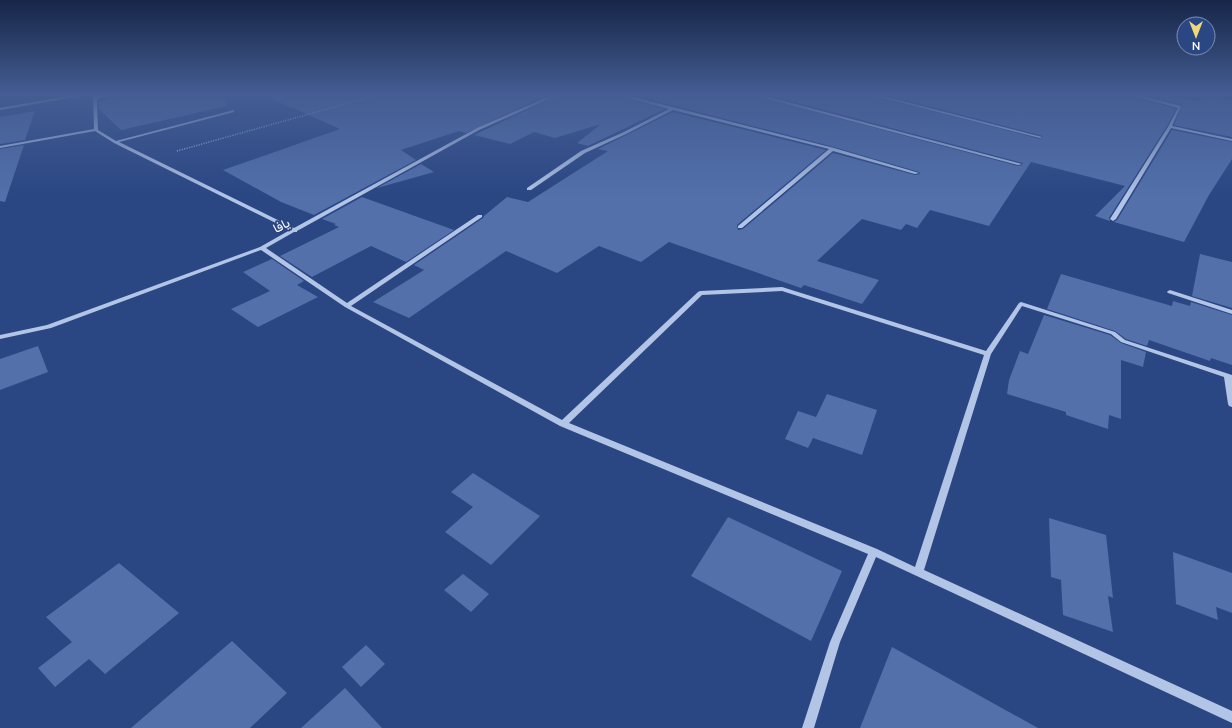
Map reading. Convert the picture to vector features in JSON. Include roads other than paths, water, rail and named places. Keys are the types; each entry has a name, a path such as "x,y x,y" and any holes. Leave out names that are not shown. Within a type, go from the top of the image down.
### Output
{"street":[{"path":"115,142 165,129"},
{"name":"يافا","path":"0,337 49,327 262,248 480,129"},
{"path":"529,189 583,152 633,129"},
{"path":"752,129 918,173"},
{"path":"885,129 1020,164"},
{"path":"1008,129 1040,137"},
{"path":"1113,219 1169,129"},
{"path":"1179,129 1232,140"},
{"path":"0,147 96,130 115,142 295,231"},
{"path":"740,227 832,149"},
{"path":"347,306 480,216"},
{"path":"262,248 347,306 563,424 874,552 1232,717"},
{"path":"563,424 700,293 782,289 988,354"},
{"path":"1170,292 1232,312"},
{"path":"918,573 988,354 1021,304 1113,333 1123,341 1229,376 1232,404"},
{"path":"808,728 835,642 874,552"}]}
